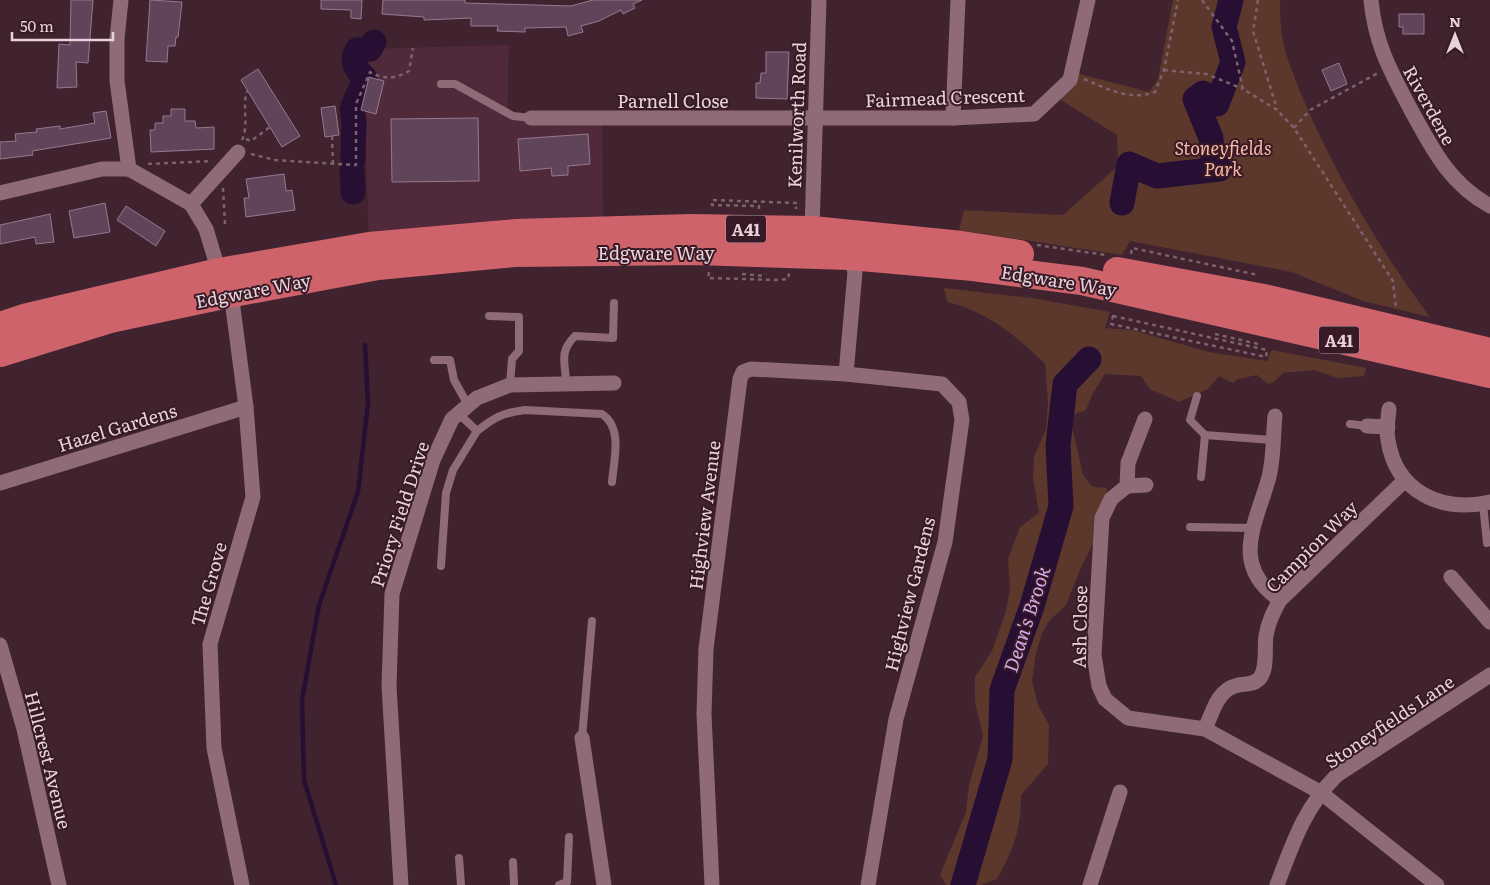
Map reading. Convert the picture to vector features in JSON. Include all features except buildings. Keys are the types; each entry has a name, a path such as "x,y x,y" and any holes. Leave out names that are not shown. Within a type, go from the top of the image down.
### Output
{"highway":[{"name":"Edgware Way","path":"0,353 224,283 369,246 516,233 691,228 804,221 1084,264 1264,298 1490,352"},
{"name":"Edgware Way","path":"0,326 24,318 224,283 378,266 514,253 697,251 850,256 973,266 1082,281 1490,374"}],"street":[{"path":"122,0 117,39 118,81 129,169"},
{"name":"Kenilworth Road","path":"804,221 816,119 819,0"},
{"path":"953,118 958,0"},
{"name":"Fairmead Crescent","path":"816,119 953,118 1034,114 1070,80 1088,0"},
{"name":"Riverdene","path":"1371,0 1378,43 1388,68 1439,161 1454,179 1490,206"},
{"name":"Parnell Close","path":"531,118 816,119"},
{"path":"0,193 102,169 129,169 191,204 237,150"},
{"name":"The Grove","path":"191,204 206,228 233,308 246,407 253,497 210,644 214,748 242,885"},
{"path":"846,374 855,272 850,256"},
{"name":"Highview Avenue","path":"712,885 704,714 706,649 740,380 743,372 751,369 846,374"},
{"name":"Highview Gardens","path":"846,374 942,384 959,402 962,420 946,542 896,719 868,885"},
{"name":"Priory Field Drive","path":"401,885 389,686 392,594 433,460 452,420 477,398 510,385 614,383"},
{"name":"Hazel Gardens","path":"0,483 246,407"},
{"path":"1389,409 1390,452 1404,481 1424,496 1436,500 1448,503 1486,503"},
{"path":"1275,416 1269,474 1254,518 1251,559 1252,568 1260,583 1280,600"},
{"path":"1146,419 1128,463 1127,486 1146,485"},
{"path":"1367,426 1388,427"},
{"name":"Campion Way","path":"1205,729 1217,702 1225,691 1234,686 1251,684 1260,677 1264,667 1271,617 1280,600 1404,481"},
{"name":"Ash Close","path":"1127,486 1111,499 1102,518 1094,655 1099,686 1105,699 1128,718 1205,729 1320,792 1438,885"},
{"path":"1450,577 1490,622"},
{"name":"Hillcrest Avenue","path":"0,645 24,729 59,885"},
{"name":"Stoneyfields Lane","path":"1277,885 1299,826 1320,792 1337,775 1490,675"},
{"path":"582,738 604,885"},
{"path":"1090,885 1120,792"}],"lane":[{"path":"441,84 455,84 512,116 531,118"},
{"path":"566,384 563,354 567,344 575,336 613,338 614,303"},
{"path":"489,316 519,318 519,351 512,359 510,385"},
{"path":"434,360 450,360 463,409 477,431"},
{"path":"1197,396 1190,420 1205,435 1273,440"},
{"path":"441,566 448,486 452,470 477,431 499,414 519,410 602,414 609,418 615,428 612,482"},
{"path":"1350,424 1367,426"},
{"path":"1201,477 1205,435"},
{"path":"1486,503 1487,543"},
{"path":"1190,526 1253,528"},
{"path":"582,738 592,621"},
{"path":"559,885 567,882 569,837"},
{"path":"459,858 461,885"},
{"path":"513,862 514,885"}],"path":[{"path":"1071,75 1118,94 1141,97 1155,92 1164,70 1178,0"},
{"path":"1202,0 1232,41 1244,89"},
{"path":"1258,0 1253,31 1277,110"},
{"path":"129,169 147,164 237,150 275,160 356,164 356,104 370,72 379,77 391,78 409,71 413,48"},
{"path":"1294,128 1310,110 1388,68"},
{"path":"1164,70 1206,74 1244,89 1277,110 1294,128 1393,281 1396,309"},
{"path":"237,150 246,135 244,100 248,91"},
{"path":"237,150 270,127"},
{"path":"332,136 332,164"},
{"path":"214,178 222,182 225,224"},
{"path":"755,206 712,205 712,200 797,203 804,221"},
{"path":"1131,254 1132,248 1260,275"},
{"path":"709,272 708,278 778,280 788,279 790,268"},
{"path":"1113,316 1236,343 1267,350 1266,358 1111,324 1113,316"},
{"path":"1199,330 1237,339 1236,343"}],"shaded area":[{"path":"509,45 507,118 602,118 603,231 369,246 363,49"}],"green space":[{"name":"Stoneyfields Park","path":"1173,0 1280,0 1281,28 1287,57 1300,91 1331,159 1388,257 1430,317 1363,301 1292,272 1130,241 1122,255 959,230 964,210 1063,215 1118,166 1117,135 1053,95 1072,72 1149,92 1158,79"},
{"path":"944,288 1032,298 1110,312 1105,328 1132,330 1209,352 1267,361 1272,350 1366,368 1364,376 1338,378 1313,370 1283,373 1274,382 1268,384 1257,375 1238,379 1233,383 1219,376 1208,389 1179,402 1150,389 1141,376 1105,374 1093,393 1086,410 1073,415 1071,422 1083,475 1093,487 1107,488 1097,536 1081,567 1066,605 1049,621 1042,633 1035,658 1032,681 1038,705 1049,725 1048,764 1021,795 1018,829 1008,858 997,879 981,885 946,885 940,875 966,812 969,785 983,736 975,702 975,677 992,651 1006,611 1010,588 1008,559 1020,527 1039,513 1033,478 1034,457 1046,429 1048,402 1045,364 1012,334 988,318 947,302"}],"waterway":[{"name":"Dean's Brook","path":"1122,203 1129,164 1157,176 1220,169 1212,153 1211,138 1195,99 1203,93 1217,104 1233,62 1224,27 1231,0"},
{"path":"353,159 354,122 352,109 365,78 357,69 354,58 357,50 370,49 374,42"},
{"path":"352,171 353,192"},
{"path":"336,885 304,780 302,700 319,605 358,492 368,403 365,345"},
{"name":"Dean's Brook","path":"963,885 1000,759 1002,690 1032,606 1061,506 1058,445 1065,384 1089,359"}]}
